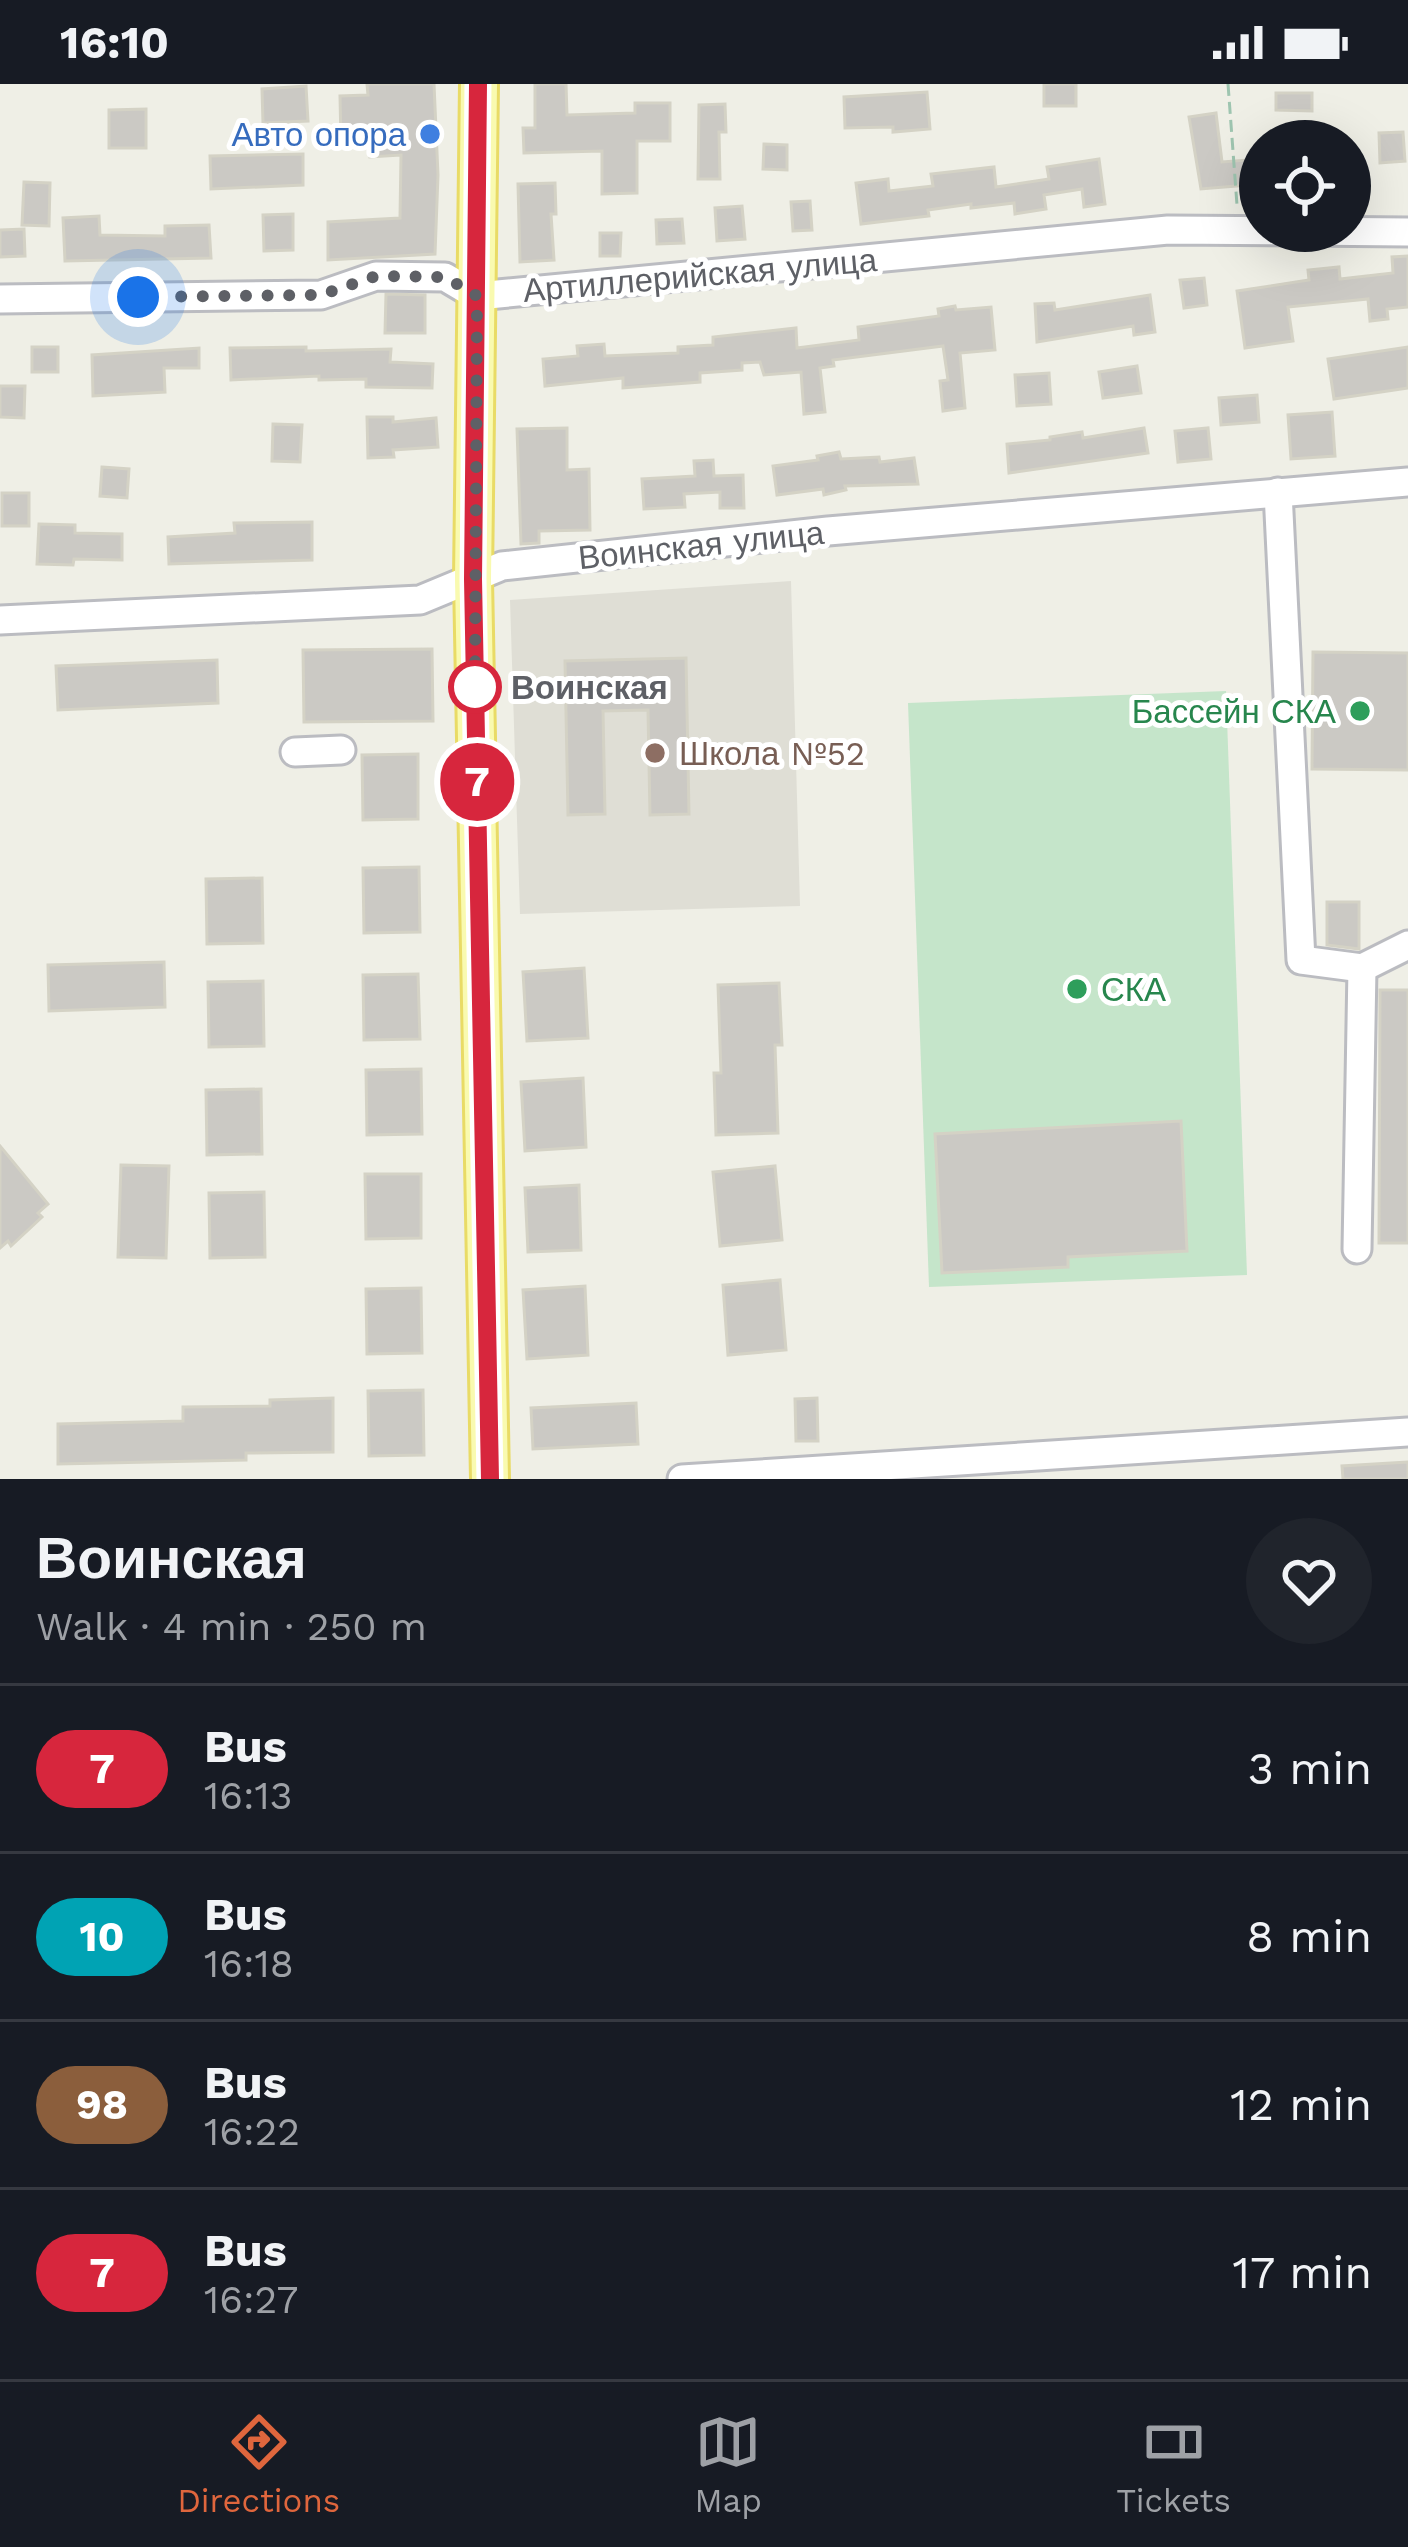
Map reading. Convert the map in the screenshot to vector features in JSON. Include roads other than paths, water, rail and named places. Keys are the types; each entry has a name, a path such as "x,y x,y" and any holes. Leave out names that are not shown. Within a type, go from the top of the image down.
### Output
{"main road":[{"path":"478,84 473,579 490,1479"}],"street":[{"name":"Артиллерийская улица","path":"0,299 321,295 376,276 445,277 477,296 1168,230 1408,232"},
{"name":"Воинская улица","path":"0,620 420,600 502,566 1408,482"},
{"path":"1278,493 1301,960 1362,968 1408,945"},
{"path":"295,752 341,750"},
{"path":"1357,1249 1362,968"},
{"path":"682,1479 1408,1432"}],"place":[{"name":"Авто опора","path":"430,134"},
{"name":"Воинская","path":"475,687"},
{"name":"Бассейн СКА","path":"1360,711"},
{"name":"Школа №52","path":"655,753"},
{"name":"СКА","path":"1077,989"}]}
